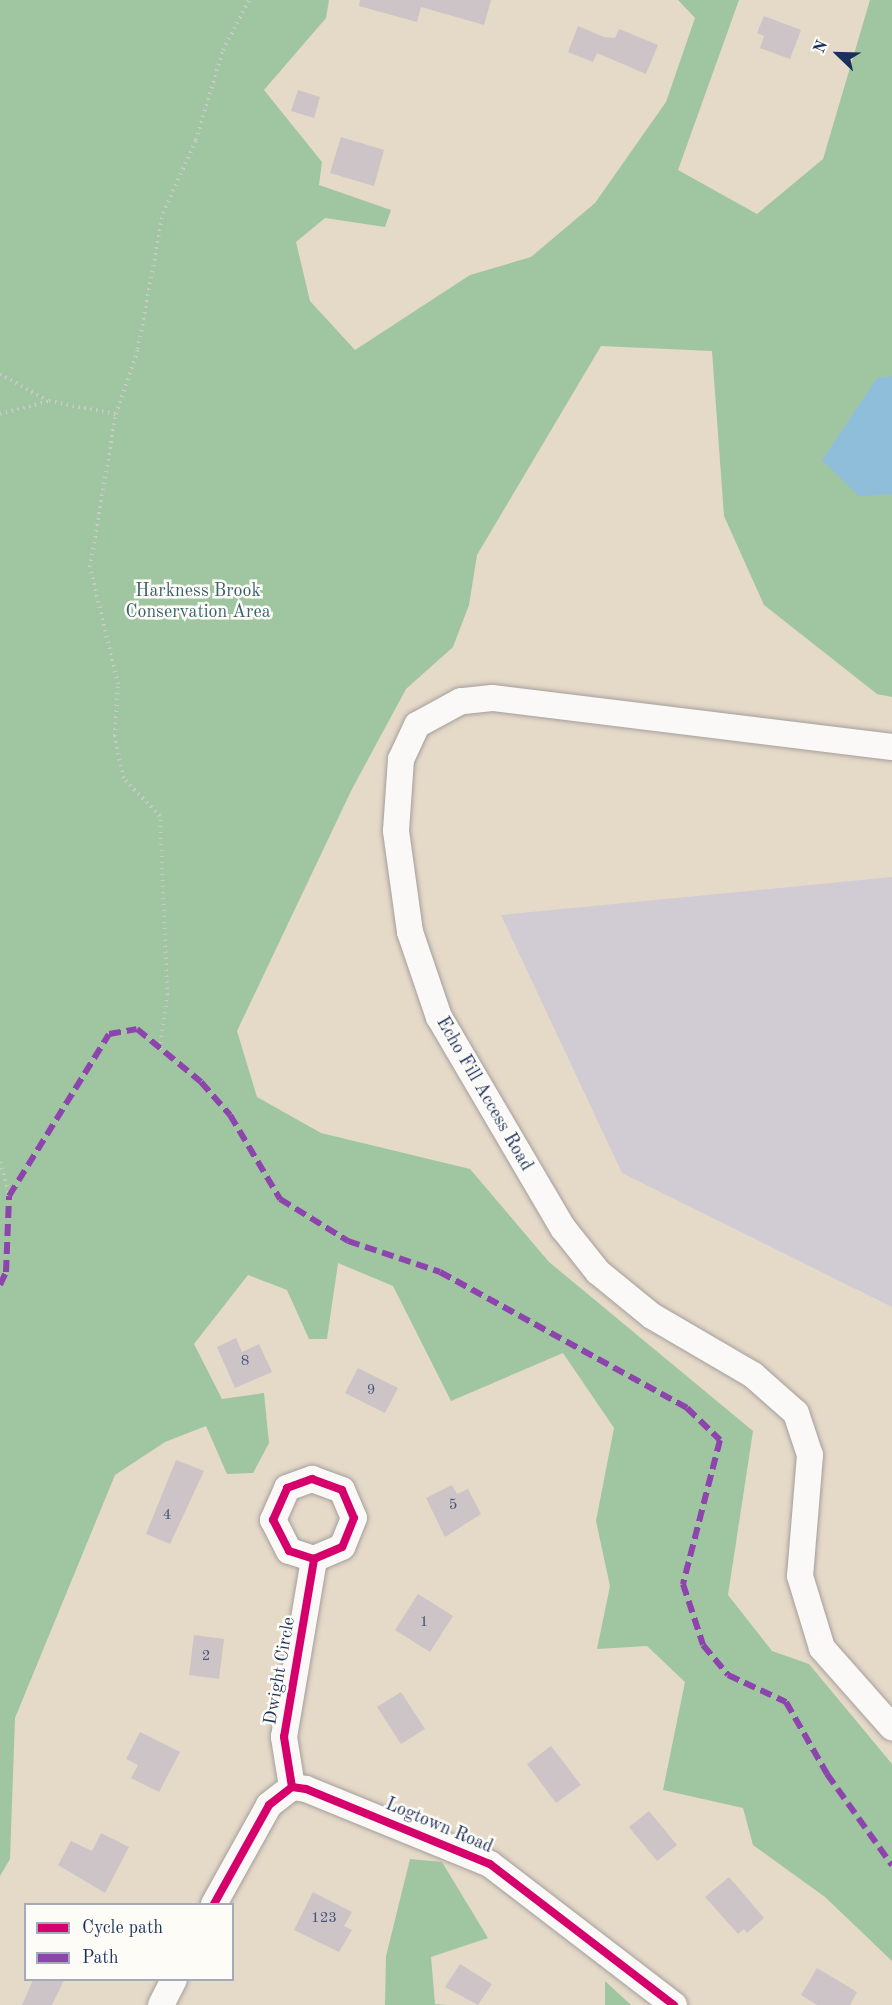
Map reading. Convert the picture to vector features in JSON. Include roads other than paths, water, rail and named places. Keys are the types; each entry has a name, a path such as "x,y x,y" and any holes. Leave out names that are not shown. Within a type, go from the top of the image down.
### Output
{"street":[{"name":"Echo Fill Access Road","path":"892,747 492,698 461,701 417,725 401,759 396,831 410,932 439,1017 562,1228 598,1272 652,1316 753,1375 796,1413 810,1455 801,1576 822,1648 892,1727"},
{"name":"Dwight Circle","path":"292,1787 284,1737 314,1559"},
{"path":"215,1903 257,1822 292,1787"},
{"name":"Logtown Road","path":"292,1787 320,1793 490,1864 674,2005"},
{"path":"160,2005 173,1981"}],"water":[{"path":"892,376 892,494 859,496 822,460 877,378"}],"park label":[{"name":"Harkness Brook Conservation Area","path":"198,602"}]}
